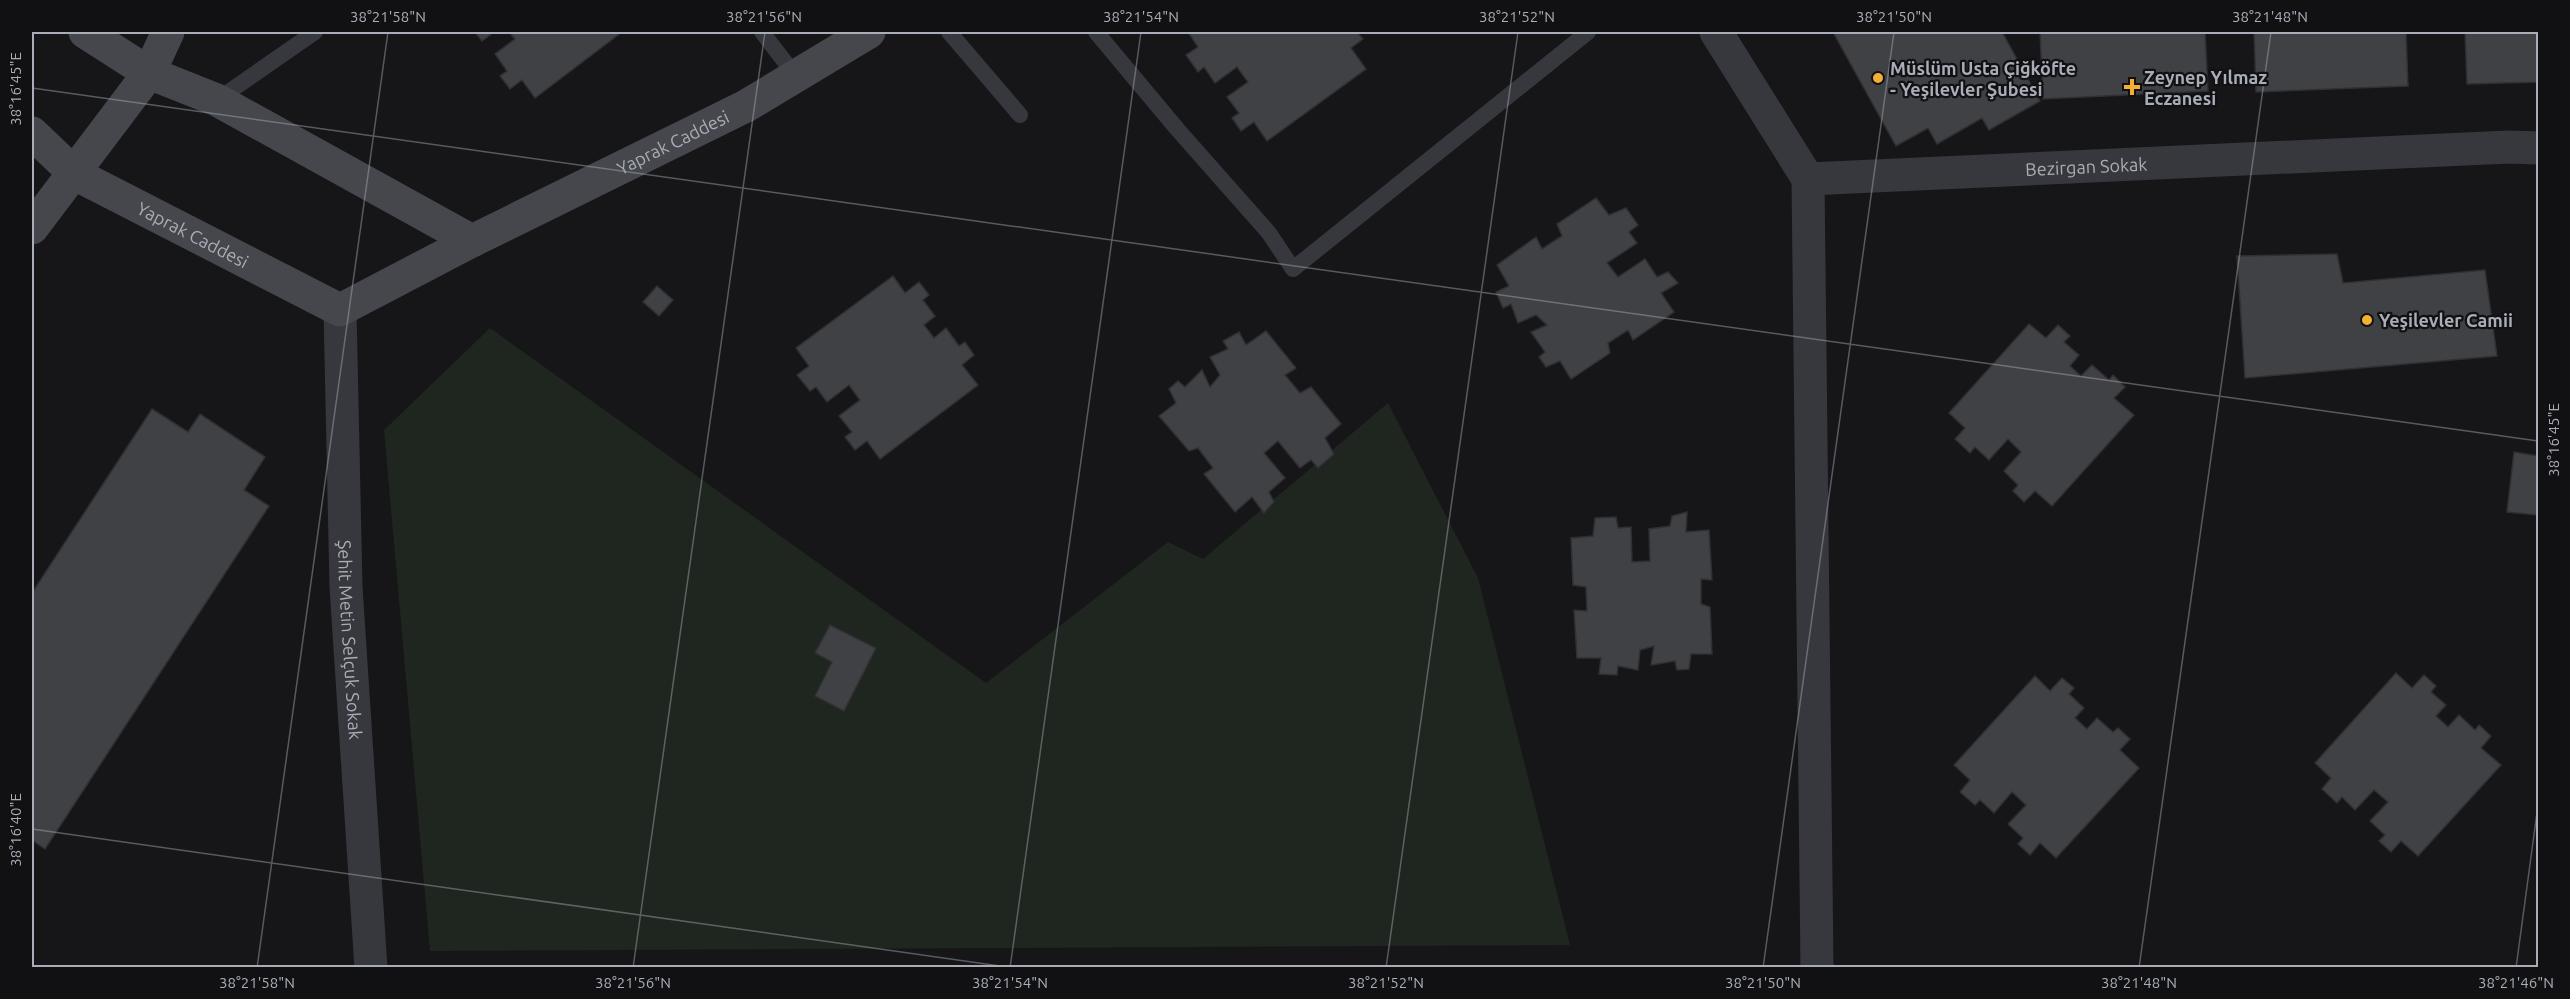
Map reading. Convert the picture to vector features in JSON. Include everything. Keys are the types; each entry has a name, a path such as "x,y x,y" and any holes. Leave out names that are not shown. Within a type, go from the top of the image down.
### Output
{"street":[{"path":"85,32 149,73 217,100 472,241"},
{"path":"32,228 149,73 168,32"},
{"name":"Yaprak Caddesi","path":"32,133 75,174 340,310 472,241 746,106 869,32"},
{"path":"1716,32 1808,179 1817,968"},
{"name":"Bezirgan Sokak","path":"1808,179 2510,147 2538,148"},
{"name":"Şehit Metin Selçuk Sokak","path":"340,310 346,587 371,968"}],"lane":[{"path":"217,100 315,32"},
{"path":"762,32 795,75"},
{"path":"949,32 1020,115"},
{"path":"1096,32 1269,233 1293,269 1588,32"}],"shaded area":[{"path":"490,328 986,683 1168,542 1203,559 1388,403 1478,578 1570,945 430,951 384,430"}],"building":[{"path":"475,32 494,32 482,41"},
{"path":"509,32 622,32 535,98 522,80 510,89 500,76 507,71 495,54 515,39"},
{"path":"1188,32 1357,32 1363,39 1351,48 1366,69 1267,141 1254,122 1241,131 1232,118 1239,113 1227,97 1248,82 1237,67 1215,83 1204,67 1198,72 1186,55 1198,47"},
{"path":"1833,32 2002,32 2040,101 1989,130 1982,118 1937,144 1928,128 1896,146"},
{"path":"2040,32 2205,32 2208,91 2043,99"},
{"path":"2254,32 2406,32 2408,86 2256,92"},
{"path":"2465,32 2538,32 2538,82 2467,84"},
{"path":"1596,198 1609,215 1626,208 1638,225 1629,232 1637,243 1607,263 1618,277 1645,259 1657,277 1668,272 1678,283 1661,293 1674,312 1633,340 1628,330 1608,343 1610,353 1571,379 1560,361 1546,367 1539,357 1545,352 1531,332 1547,325 1536,315 1518,323 1511,304 1503,308 1496,292 1509,286 1497,265 1536,237 1542,249 1562,236 1557,224"},
{"name":"Yeşilevler Camii","path":"2337,254 2343,283 2485,270 2497,356 2245,378 2237,256"},
{"path":"893,276 905,293 919,282 929,295 923,300 935,316 924,325 934,338 946,328 959,346 965,342 974,355 962,365 978,385 880,459 867,441 855,450 845,437 852,432 839,416 860,400 849,385 827,402 816,387 810,391 797,375 809,366 796,348"},
{"path":"657,286 673,300 659,316 643,302"},
{"path":"2029,324 2046,338 2058,325 2070,336 2064,342 2079,355 2070,366 2081,376 2092,365 2109,380 2113,375 2125,387 2114,398 2134,415 2052,506 2035,491 2024,502 2013,491 2018,485 2004,471 2021,452 2008,439 1989,460 1975,447 1970,453 1955,439 1965,428 1949,413"},
{"path":"1266,331 1296,368 1285,375 1300,393 1311,387 1341,424 1325,438 1334,454 1318,468 1311,460 1300,468 1278,441 1264,453 1285,478 1269,492 1274,502 1264,513 1252,497 1235,512 1204,474 1213,468 1198,448 1189,451 1159,416 1176,403 1169,389 1178,381 1185,387 1202,370 1210,387 1220,375 1210,357 1228,349 1223,341 1239,332 1246,345"},
{"path":"152,409 188,432 200,414 265,457 244,490 269,506 45,849 32,840 32,593"},
{"path":"2514,452 2538,456 2538,515 2507,512"},
{"path":"1687,512 1686,532 1709,530 1712,580 1701,579 1701,604 1710,607 1712,654 1691,654 1689,669 1677,670 1675,661 1651,665 1654,646 1640,650 1638,670 1618,666 1617,675 1599,674 1601,658 1577,658 1574,610 1587,611 1586,587 1573,585 1571,538 1593,536 1595,518 1616,517 1618,528 1631,527 1632,562 1650,561 1649,529 1670,526 1672,516"},
{"path":"830,625 876,648 844,711 815,696 832,662 815,653"},
{"path":"2396,673 2412,688 2424,675 2436,686 2431,692 2446,705 2436,716 2448,727 2459,715 2475,730 2479,725 2491,736 2481,748 2501,765 2418,856 2401,841 2391,852 2379,841 2385,835 2370,821 2388,802 2374,790 2355,810 2342,797 2337,803 2322,789 2331,778 2315,763"},
{"path":"2035,676 2050,691 2062,678 2074,688 2069,694 2084,708 2075,718 2087,729 2097,718 2113,732 2118,728 2130,739 2120,750 2139,768 2056,858 2040,843 2030,855 2018,844 2023,838 2008,824 2026,805 2012,792 1994,813 1980,800 1975,805 1960,792 1970,780 1954,765"}],"place":[{"name":"Müslüm Usta Çiğköfte - Yeşilevler Şubesi","path":"1878,78"},
{"name":"Zeynep Yılmaz Eczanesi","path":"2132,87"},
{"name":"Yeşilevler Camii","path":"2367,320"}]}
